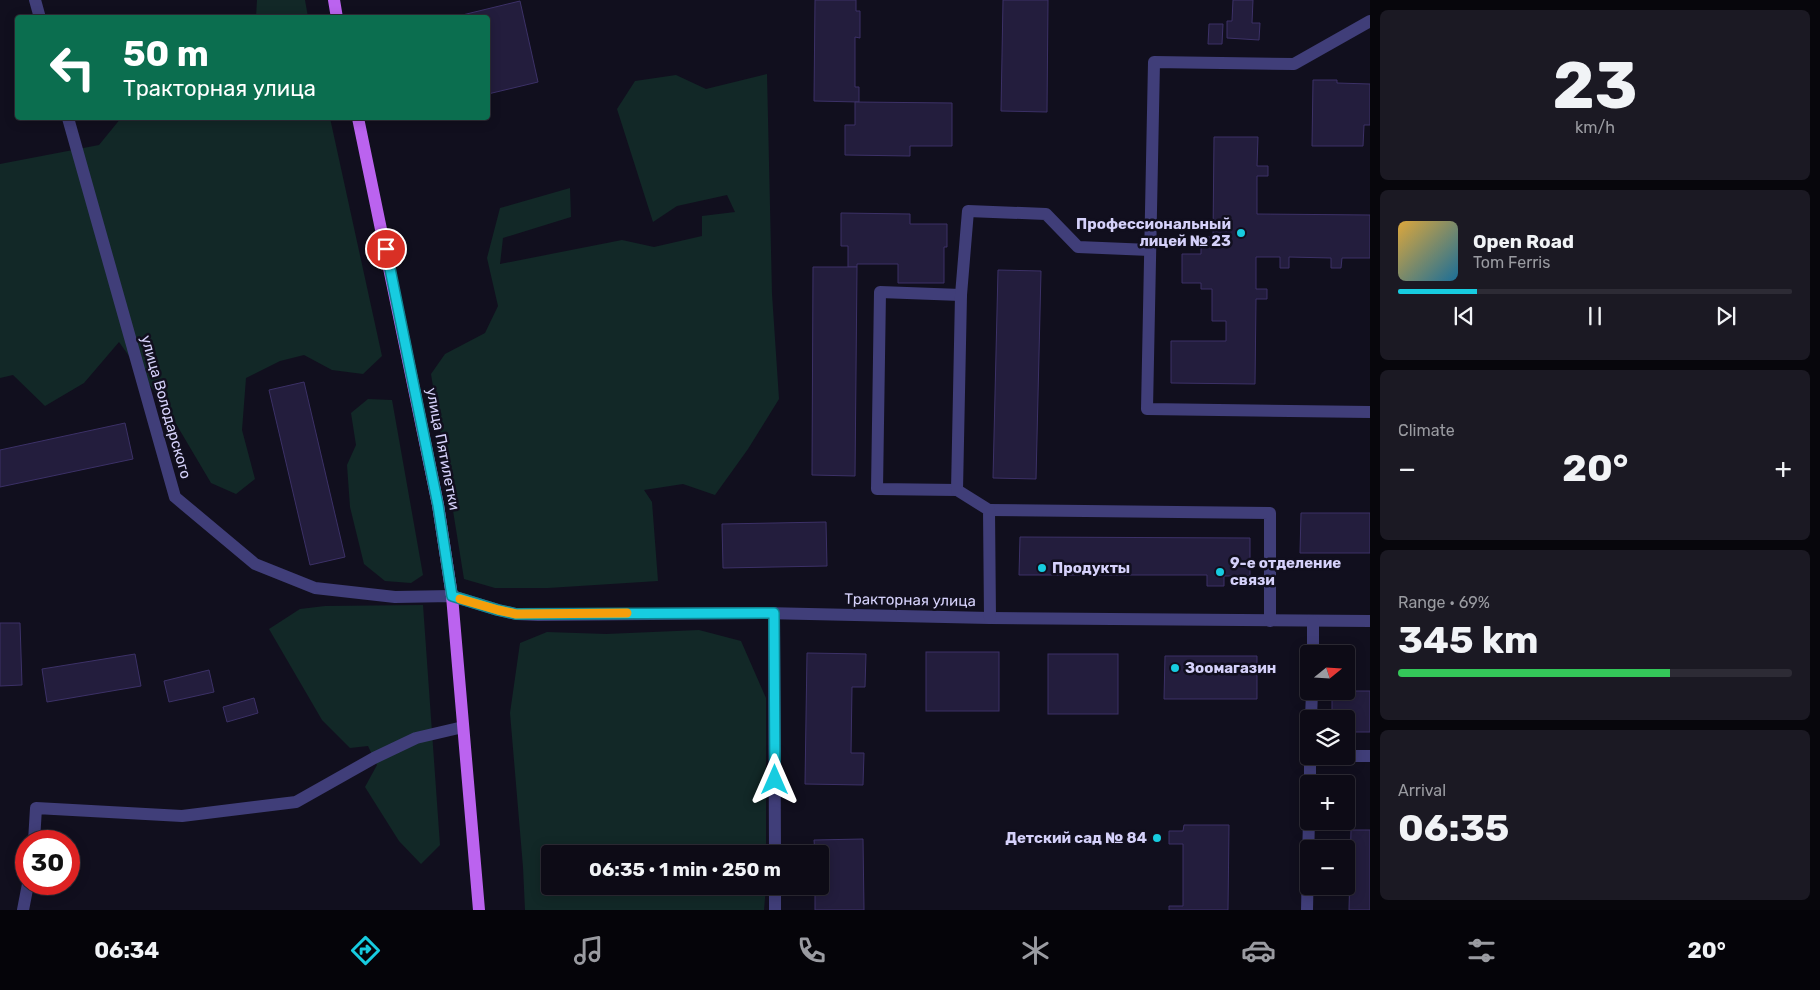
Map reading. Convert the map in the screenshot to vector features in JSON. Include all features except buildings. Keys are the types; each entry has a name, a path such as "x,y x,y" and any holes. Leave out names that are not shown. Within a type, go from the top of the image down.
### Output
{"main road":[{"path":"334,0 337,15"},
{"name":"улица Пятилетки","path":"358,120 436,496 452,596 479,910"}],"street":[{"path":"35,0 39,15"},
{"path":"1370,21 1294,64 1154,62 1146,409 1370,412"},
{"name":"улица Володарского","path":"69,120 174,497 255,564 315,588 395,597 452,596"},
{"path":"957,490 961,295 968,210 1046,214 1078,247 1150,250"},
{"path":"961,295 880,292 878,489 957,490 989,510 1270,513 1270,621"},
{"path":"989,510 990,618"},
{"name":"Тракторная улица","path":"452,596 516,614 774,613 990,618 1370,621"},
{"path":"774,613 775,845"},
{"path":"1313,645 1314,621"},
{"path":"35,830 36,808 182,816 296,802 374,758 416,738 463,728"},
{"path":"1355,756 1370,756"},
{"path":"1306,910 1309,830"},
{"path":"23,910 26,895"},
{"path":"775,895 775,910"}],"green space":[{"path":"257,0 305,0 308,15 256,15"},
{"path":"767,74 772,294 779,399 748,449 715,495 683,484 644,490 652,502 658,581 548,588 495,588 464,579 431,374 445,354 485,333 498,306 487,258 500,208 570,188 571,217 503,238 500,264 622,240 654,247 702,236 702,216 735,212 727,195 677,206 653,222 617,109 635,81 676,75 706,89"},
{"path":"119,120 330,120 382,356 363,374 332,370 304,355 280,361 246,378 242,430 255,479 236,494 211,483 169,412 119,342 84,383 45,406 13,375 0,378 0,164 99,145"},
{"path":"368,399 392,400 423,575 411,583 385,581 364,564 350,507 347,465 356,445 351,413"},
{"path":"423,605 440,845 421,864 399,841 365,787 377,765 368,746 350,748 322,720 269,629 300,609 325,606"},
{"path":"699,630 741,641 766,698 766,845 541,845 541,895 765,895 764,910 525,910 510,713 520,643 547,632 606,634"}],"slow traffic":[{"path":"460,599 516,614 627,613"}],"place":[{"name":"Профессиональный лицей № 23","path":"1241,233"},
{"name":"Продукты","path":"1042,568"},
{"name":"9-е отделение связи","path":"1220,572"},
{"name":"Зоомагазин","path":"1175,668"},
{"name":"Детский сад № 84","path":"1157,838"}],"route":[{"path":"386,249 438,505 452,596 516,614 774,613 775,780"}]}
